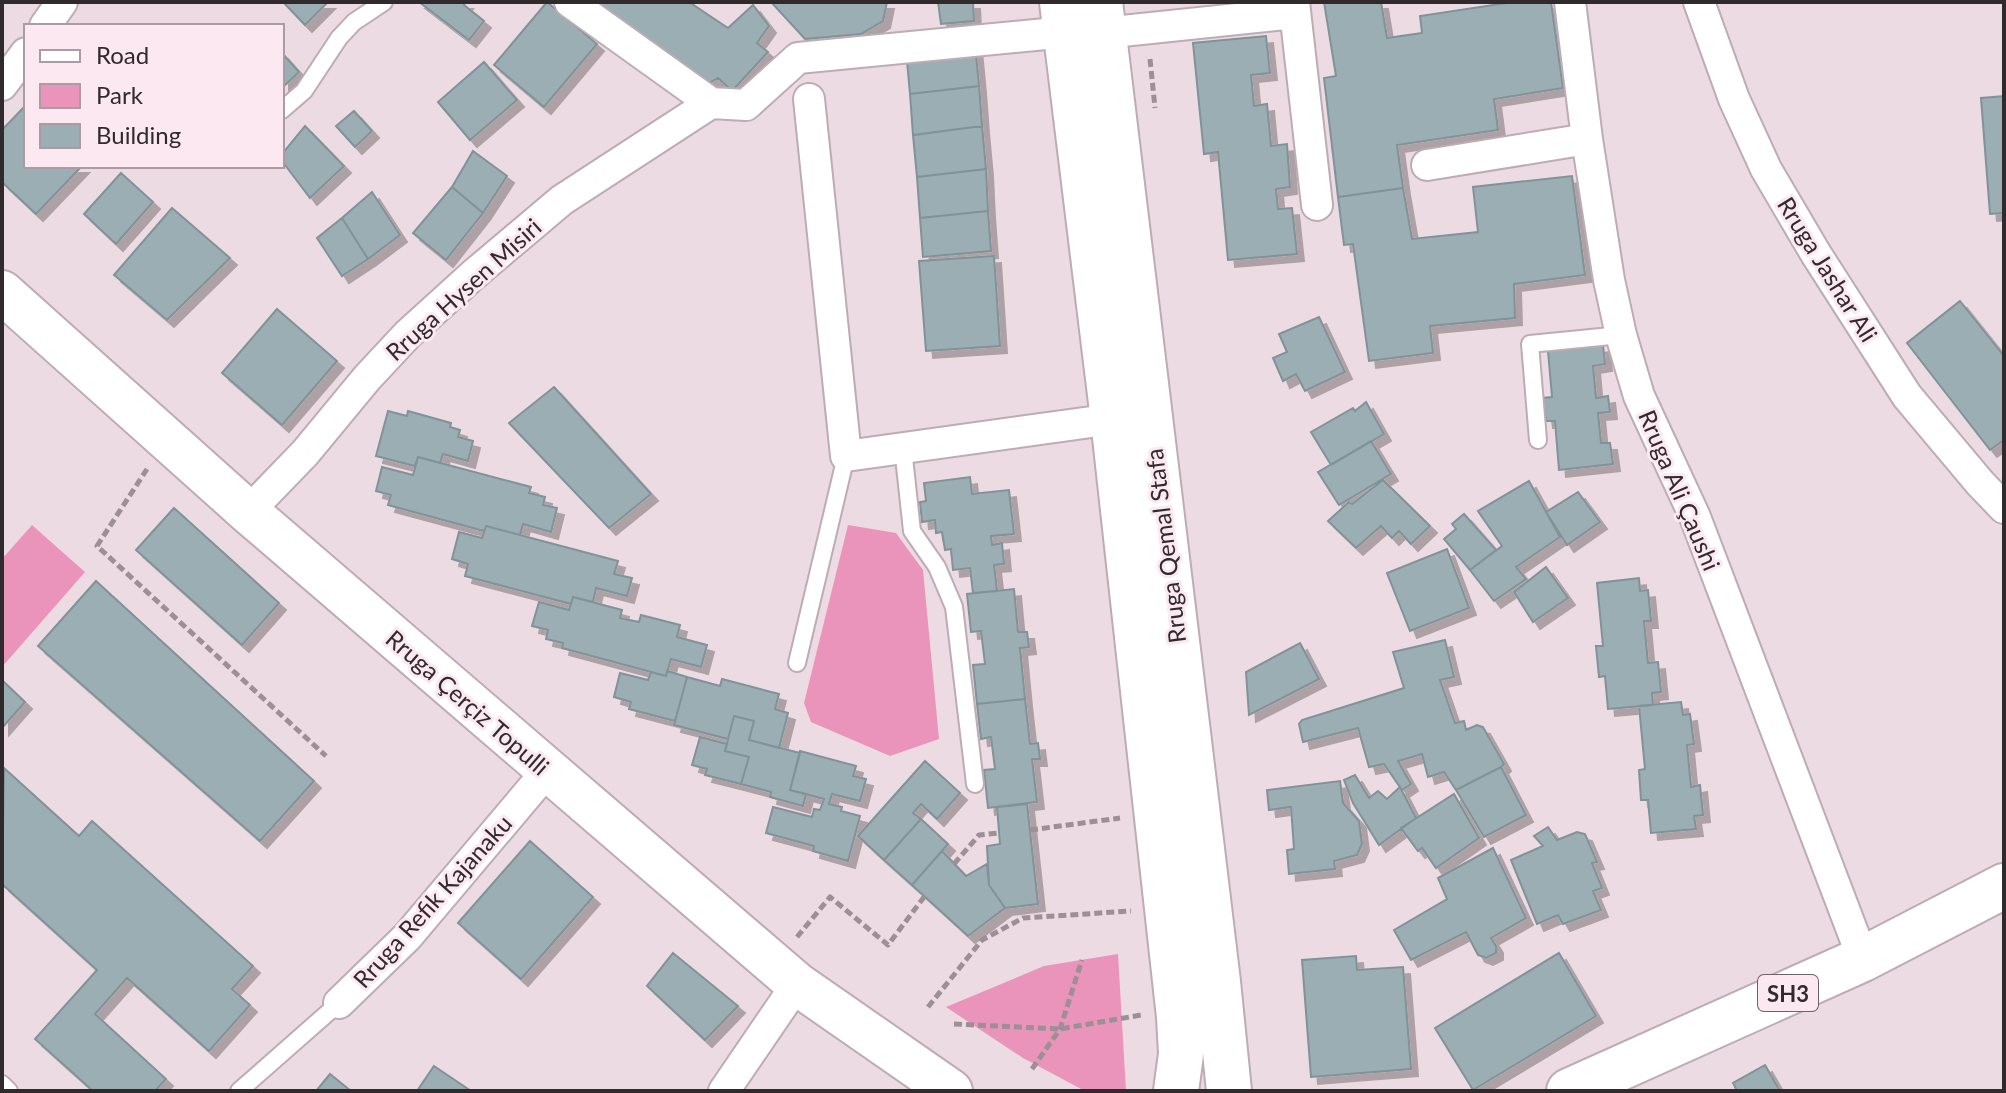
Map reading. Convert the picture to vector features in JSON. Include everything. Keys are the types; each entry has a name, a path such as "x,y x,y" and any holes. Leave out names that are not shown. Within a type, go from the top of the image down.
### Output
{"main road":[{"name":"Rruga Qemal Stafa","path":"1083,17 1113,419 1179,1017 1181,1054 1176,1091"},
{"name":"Rruga Qemal Stafa","path":"1083,17 1217,966 1229,1091"},
{"name":"Rruga Çerçiz Topulli","path":"2,292 248,512 786,975 951,1091"},
{"name":"SH3","path":"1569,1091 1863,959 2004,886"}],"street":[{"path":"46,24 62,2"},
{"path":"570,2 711,103 746,105 798,58 1083,17 1294,7 1317,205"},
{"name":"Rruga Ali Çaushi","path":"1570,2 1609,280 1639,396 1695,517 1863,959"},
{"name":"Rruga Jashar Ali","path":"1699,2 1734,99 1766,169 1907,396 1992,477 2004,508"},
{"path":"2,85 24,56"},
{"path":"809,99 846,456 1113,419"},
{"name":"Rruga Hysen Misiri","path":"248,512 305,453 408,334 473,275 562,200 711,103"},
{"path":"1427,165 1587,139"},
{"name":"Rruga Refik Kajanaku","path":"339,1003 407,937 548,770"},
{"path":"724,1091 786,975"}],"lane":[{"path":"284,108 304,91 339,38 354,22 384,2"},
{"path":"1538,440 1530,344 1621,335"},
{"path":"903,448 912,531 937,567 954,607 975,784"},
{"path":"797,663 846,456"},
{"name":"Rruga Refik Kajanaku","path":"239,1091 339,1003"},
{"path":"2,1084 9,1091"}],"path":[{"path":"148,467 97,546 326,756"},
{"path":"1030,830 1123,817"},
{"path":"954,864 979,835 999,833"},
{"path":"786,975 830,897 888,945 924,897"},
{"path":"928,1007 982,940 1023,918 1132,911"},
{"path":"1032,1069 1060,1029 1082,960"},
{"path":"954,1024 1060,1029 1142,1015"}],"green space":[{"path":"32,525 85,572 2,667 2,559"},
{"path":"848,525 896,533 923,570 939,739 890,756 811,722 804,703"},
{"path":"1118,954 1126,1091 1085,1091 1023,1058 946,1007 1044,966"}],"building":[{"path":"283,2 328,2 305,25"},
{"path":"419,2 466,2 464,5 484,21 469,40"},
{"path":"547,2 597,44 544,107 494,65"},
{"path":"593,2 689,2 728,28 753,5 769,26 757,43 768,52 732,91 718,78 704,86"},
{"path":"771,2 887,2 883,21 861,34 805,39"},
{"path":"938,2 973,2 974,21 941,24"},
{"path":"1324,2 1381,2 1387,38 1422,33 1420,16 1513,2 1551,2 1563,88 1494,99 1498,130 1397,145 1403,188 1338,197 1324,78 1336,76"},
{"path":"1266,36 1270,73 1251,75 1254,106 1267,104 1271,146 1287,144 1290,187 1276,189 1278,209 1292,208 1297,254 1228,260 1218,152 1204,154 1193,43"},
{"path":"975,44 979,86 910,94 906,50"},
{"path":"284,55 299,72 284,86"},
{"path":"484,62 517,100 470,140 438,102"},
{"path":"979,86 982,126 913,135 910,94"},
{"path":"2004,96 2004,213 1990,214 1981,98"},
{"path":"24,107 24,168 80,168 36,214 2,182 2,130"},
{"path":"354,111 372,131 355,147 336,126"},
{"path":"305,126 344,166 310,198 284,164 284,152"},
{"path":"982,126 986,169 917,177 913,135"},
{"path":"473,151 507,176 483,213 452,187"},
{"path":"986,169 988,211 920,218 917,177"},
{"path":"121,173 153,202 116,244 84,214"},
{"path":"1572,176 1585,275 1514,284 1515,318 1430,326 1433,353 1369,361 1353,244 1344,245 1338,197 1403,188 1412,239 1478,232 1473,187"},
{"path":"452,187 483,213 446,260 413,233"},
{"path":"372,192 400,235 368,259 342,218"},
{"path":"172,208 230,258 167,320 114,275"},
{"path":"988,211 991,251 923,257 920,218"},
{"path":"342,218 368,259 342,276 317,238"},
{"path":"994,256 1000,346 926,351 919,261"},
{"path":"1960,301 2004,356 2004,440 1990,450 1907,343"},
{"path":"277,309 337,361 282,425 222,373"},
{"path":"1319,317 1345,372 1305,391 1296,374 1283,381 1273,358 1287,352 1279,334"},
{"path":"1603,345 1605,364 1593,366 1596,398 1608,396 1610,412 1598,413 1601,443 1610,443 1613,464 1559,470 1555,421 1546,421 1543,398 1552,397 1548,351"},
{"path":"554,387 651,494 609,528 509,423"},
{"path":"1366,402 1384,434 1331,465 1311,432 1353,408 1355,411"},
{"path":"388,411 407,416 408,411 451,423 450,427 460,430 458,437 473,441 468,461 443,454 440,463 418,457 415,466 376,456"},
{"path":"1371,441 1391,474 1339,505 1318,472"},
{"path":"418,457 531,487 529,493 545,497 543,505 557,508 551,532 523,524 520,535 486,526 484,531 388,505 391,495 376,491 382,467 413,475"},
{"path":"970,477 972,494 1009,490 1014,534 991,536 992,545 1002,543 1004,564 994,565 997,591 973,593 970,568 953,570 951,549 945,550 942,532 936,533 935,520 922,522 920,502 926,501 924,483"},
{"path":"1383,480 1430,526 1411,544 1399,531 1392,538 1381,526 1356,548 1328,521 1349,502 1352,504"},
{"path":"1529,481 1560,537 1516,567 1526,579 1494,601 1470,570 1502,546 1478,511"},
{"path":"1578,492 1600,522 1567,545 1546,512"},
{"path":"174,508 279,603 242,645 136,550"},
{"path":"1464,514 1496,550 1470,570 1444,539 1456,529 1452,524"},
{"path":"486,526 618,561 614,574 632,578 627,596 596,588 593,602 573,597 571,604 465,576 468,564 452,559 459,532 482,538"},
{"path":"1447,549 1469,608 1410,631 1387,573"},
{"path":"1546,567 1568,598 1533,622 1514,592"},
{"path":"1639,578 1640,591 1648,590 1651,621 1644,621 1648,663 1658,662 1661,692 1652,693 1653,705 1608,709 1605,676 1599,677 1596,646 1603,646 1597,583"},
{"path":"96,581 314,781 260,841 38,646"},
{"path":"1014,589 1018,632 1027,632 1029,647 1020,648 1025,699 977,704 973,665 985,664 981,631 971,632 967,594"},
{"path":"573,597 622,610 620,618 639,622 641,615 680,625 677,637 707,645 701,667 671,659 666,676 562,648 563,643 546,639 548,630 532,626 539,602 569,610"},
{"path":"1445,640 1454,677 1440,680 1455,723 1464,721 1466,730 1477,725 1483,727 1504,764 1501,767 1456,790 1444,772 1428,777 1422,754 1398,761 1411,784 1402,790 1384,764 1369,767 1358,728 1303,742 1299,724 1302,720 1404,688 1393,652"},
{"path":"1300,643 1319,679 1249,715 1246,672"},
{"path":"667,671 687,677 675,721 629,709 631,702 614,697 620,673 648,680 651,672 666,676"},
{"path":"687,677 720,686 722,679 779,694 775,709 788,713 779,748 749,740 754,721 734,716 728,739 674,725"},
{"path":"2,680 25,702 2,728"},
{"path":"1025,699 1030,744 1038,743 1040,759 1032,759 1037,802 988,808 984,770 995,769 991,737 981,739 977,704"},
{"path":"1681,702 1683,715 1690,714 1694,744 1687,745 1691,787 1700,785 1703,815 1694,816 1696,829 1651,833 1648,800 1641,800 1639,770 1645,769 1639,706"},
{"path":"734,716 754,721 749,740 800,753 790,790 806,794 803,806 770,797 771,792 741,784 749,757 725,751"},
{"path":"700,737 727,744 725,751 749,757 741,784 705,775 707,769 692,765"},
{"path":"800,751 856,766 853,776 866,779 860,801 832,794 829,804 860,816 848,861 813,851 814,846 766,833 773,807 812,817 814,809 820,810 824,799 790,790"},
{"path":"925,761 960,793 937,819 921,804 913,813 921,819 884,860 858,836"},
{"path":"1501,767 1526,815 1484,837 1456,790"},
{"path":"4,768 79,836 92,821 253,966 232,989 250,1005 209,1051 127,978 95,1014 166,1079 155,1091 93,1091 35,1039 97,970 2,884"},
{"path":"1355,775 1369,798 1378,791 1387,799 1400,787 1416,818 1379,845 1353,803 1344,780"},
{"path":"1340,781 1343,803 1359,821 1362,844 1357,855 1334,861 1335,869 1289,874 1287,850 1294,849 1291,807 1269,810 1267,790"},
{"path":"1454,794 1479,838 1436,868 1422,848 1418,851 1401,828"},
{"path":"1027,804 1038,904 1005,908 989,885 987,846 1000,844 997,807"},
{"path":"921,819 948,844 912,885 884,860"},
{"path":"1548,827 1557,840 1577,832 1585,834 1597,862 1592,863 1602,888 1593,891 1601,910 1563,924 1558,915 1537,924 1511,860 1543,846 1534,836"},
{"path":"530,841 593,897 521,979 458,923"},
{"path":"1493,848 1526,918 1491,938 1496,953 1486,958 1478,955 1466,932 1411,960 1394,930 1447,899 1438,878"},
{"path":"942,851 966,876 987,864 989,885 1005,908 968,936 912,885"},
{"path":"673,953 738,1006 705,1040 647,986"},
{"path":"1559,953 1596,1016 1473,1090 1435,1028"},
{"path":"1356,956 1357,970 1403,967 1411,1069 1311,1077 1302,960"},
{"path":"1765,1065 1780,1091 1737,1091 1733,1083"},
{"path":"434,1066 471,1091 417,1091"},
{"path":"330,1074 351,1091 316,1091"}]}
